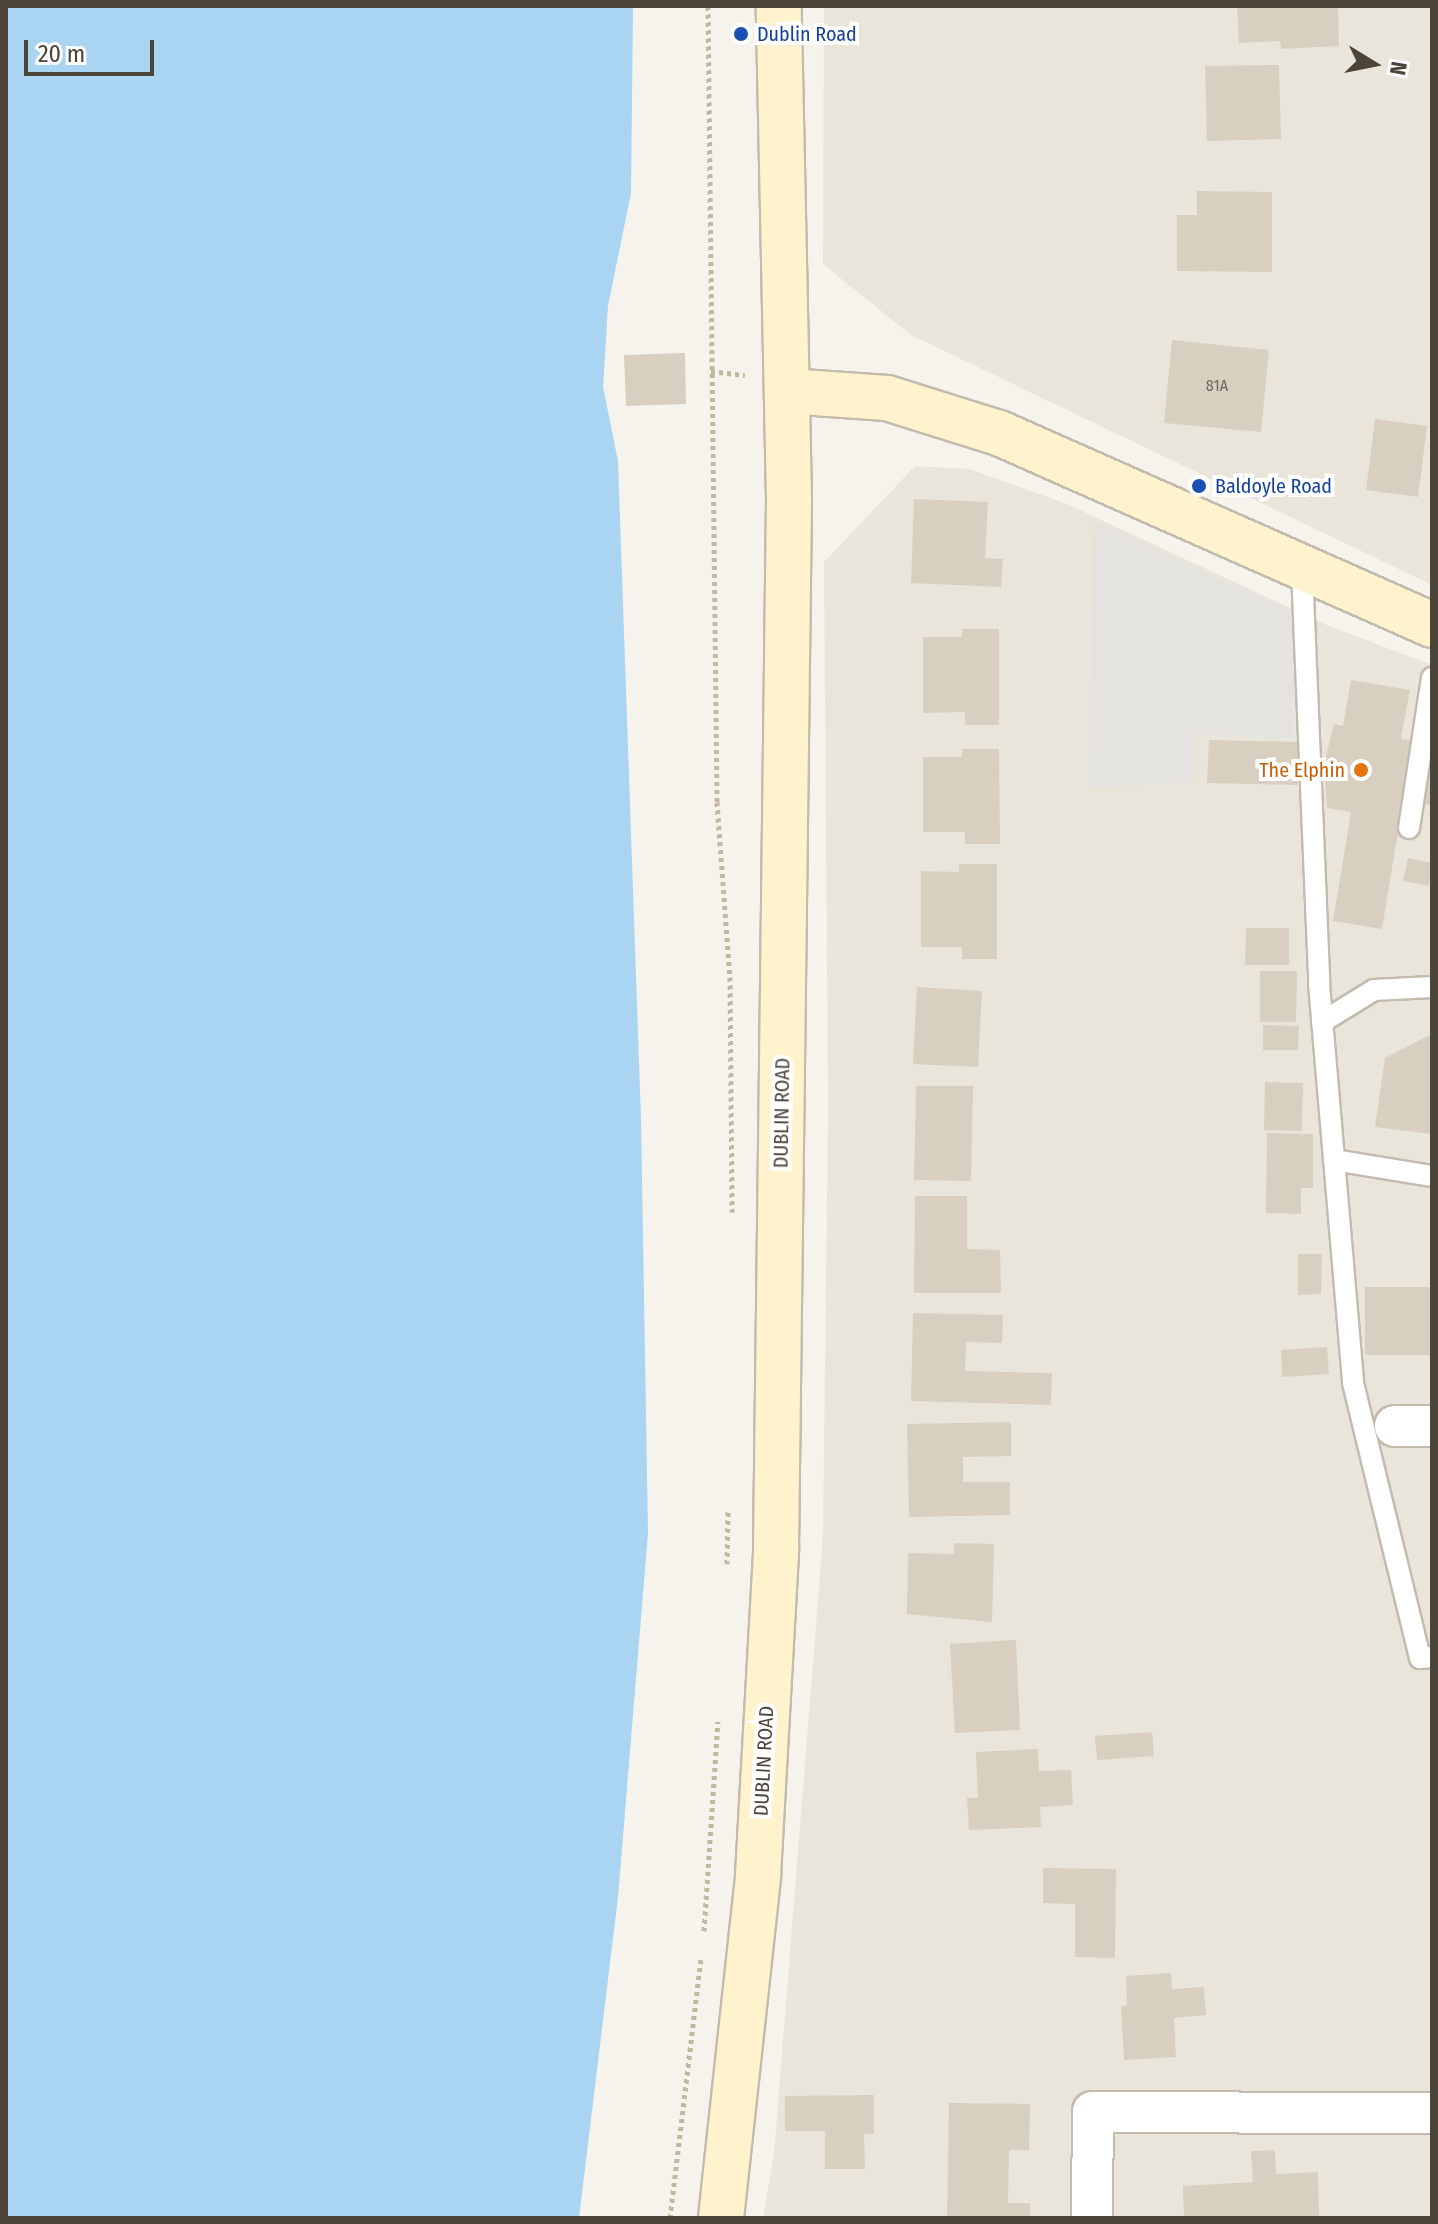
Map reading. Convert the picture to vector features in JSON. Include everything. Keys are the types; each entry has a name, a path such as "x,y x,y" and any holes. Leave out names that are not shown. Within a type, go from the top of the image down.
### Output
{"main road":[{"name":"DUBLIN ROAD","path":"721,2218 758,1875 776,1549 787,391 779,6"},
{"path":"787,391 887,398 971,423 1076,463 1302,570 1432,625"}],"street":[{"path":"1092,2218 1093,2112 1432,2113"}],"lane":[{"path":"1302,570 1322,1022 1353,1383 1420,1658 1432,1657"},
{"path":"1409,828 1432,678"},
{"path":"1322,1022 1374,990 1432,987"},
{"path":"1334,1160 1432,1176"}],"path":[{"path":"708,6 717,802 730,977 732,1224"},
{"path":"727,1567 729,1505"},
{"path":"670,2218 704,1932 719,1709"}],"shaded area":[{"path":"824,6 1432,6 1432,585 911,335 823,264"},
{"path":"915,466 969,469 1067,504 1329,626 1432,665 1432,2218 763,2218 774,2154 823,1537 828,1110 824,562"},
{"path":"1094,519 1297,616 1293,738 1194,734 1193,782 1088,788"}],"water":[{"path":"6,6 633,6 631,193 608,306 603,387 618,461 641,1119 648,1533 618,1897 579,2218 6,2218"}],"building":[{"path":"1237,6 1338,6 1339,46 1281,49 1280,41 1239,43"},
{"path":"1279,65 1281,139 1207,141 1205,66"},
{"path":"1197,191 1272,192 1272,272 1177,271 1177,215 1197,215"},
{"path":"1172,340 1269,350 1261,432 1164,423"},
{"path":"685,353 686,404 626,406 624,355"},
{"path":"1375,419 1427,426 1418,497 1366,490"},
{"path":"914,499 988,502 985,558 1003,559 1001,587 911,583"},
{"path":"962,629 999,629 999,725 965,725 965,712 923,713 923,637 962,637"},
{"path":"1351,680 1410,690 1401,739 1413,741 1382,929 1333,921 1351,812 1327,808 1324,764 1334,724 1343,726"},
{"path":"1209,740 1300,742 1298,785 1207,783"},
{"path":"962,749 999,749 1000,844 965,844 965,832 923,832 923,757 962,757"},
{"path":"1432,751 1432,805 1421,804"},
{"path":"1408,858 1432,863 1429,886 1403,881"},
{"path":"959,864 997,864 997,959 962,959 962,947 921,947 921,871 959,872"},
{"path":"1246,928 1289,928 1289,965 1245,965"},
{"path":"1260,971 1297,971 1296,1022 1260,1022"},
{"path":"917,987 982,991 978,1067 913,1064"},
{"path":"1263,1025 1299,1026 1298,1050 1263,1050"},
{"path":"1432,1034 1432,1134 1375,1127 1385,1058"},
{"path":"1265,1082 1303,1083 1302,1131 1264,1130"},
{"path":"916,1086 973,1086 971,1181 914,1180"},
{"path":"1267,1133 1313,1134 1313,1188 1301,1188 1301,1214 1266,1213"},
{"path":"915,1196 967,1196 967,1249 1000,1250 1001,1293 914,1293"},
{"path":"1298,1254 1322,1254 1321,1294 1298,1295"},
{"path":"1365,1287 1432,1287 1432,1355 1365,1355"},
{"path":"913,1313 1003,1315 1002,1343 966,1342 965,1371 1052,1373 1051,1405 911,1401"},
{"path":"1327,1347 1329,1374 1282,1377 1281,1350"},
{"path":"1011,1422 1011,1456 963,1457 963,1482 1010,1482 1010,1515 909,1517 907,1424"},
{"path":"954,1543 994,1544 992,1622 907,1614 908,1553 954,1554"},
{"path":"1016,1640 1020,1730 955,1733 950,1644"},
{"path":"1152,1732 1154,1756 1097,1760 1095,1736"},
{"path":"1038,1749 1039,1771 1071,1770 1073,1805 1040,1807 1041,1827 969,1830 967,1798 978,1798 976,1752"},
{"path":"1043,1868 1116,1869 1115,1958 1075,1957 1075,1904 1043,1903"},
{"path":"1171,1973 1172,1989 1204,1987 1206,2015 1174,2018 1176,2057 1124,2060 1121,2006 1127,2005 1126,1976"},
{"path":"874,2095 874,2134 864,2134 865,2169 825,2169 825,2131 785,2131 785,2096"},
{"path":"949,2103 1030,2104 1029,2150 1009,2150 1008,2203 1030,2203 1030,2218 947,2218"},
{"path":"1275,2150 1276,2174 1318,2172 1319,2218 1184,2218 1183,2186 1253,2182 1251,2151"}],"place":[{"name":"Dublin Road","path":"741,34"},
{"name":"Baldoyle Road","path":"1199,486"},
{"name":"The Elphin","path":"1361,770"}]}
